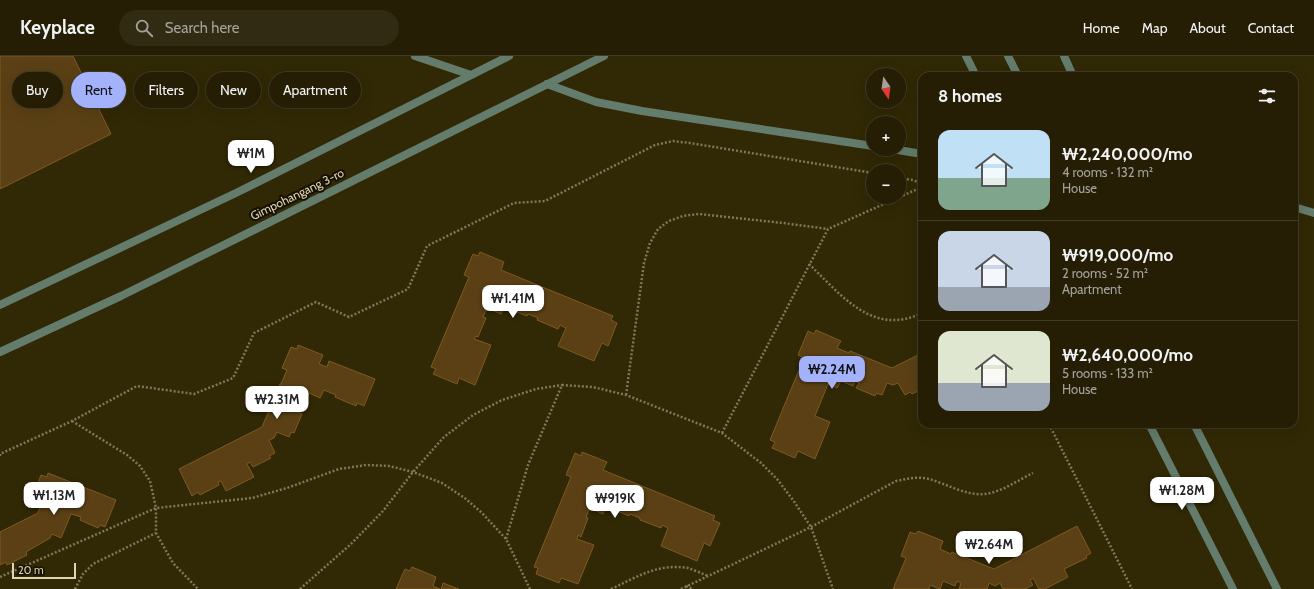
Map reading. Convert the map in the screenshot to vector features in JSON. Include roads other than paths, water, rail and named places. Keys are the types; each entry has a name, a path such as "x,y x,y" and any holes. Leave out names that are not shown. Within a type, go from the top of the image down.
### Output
{"street":[{"path":"416,56 471,75"},
{"path":"0,305 238,192 509,56"},
{"name":"Gimpohangang 3-ro","path":"0,352 128,292 604,56"},
{"path":"966,56 974,72"},
{"path":"1008,56 1016,72"},
{"path":"1064,56 1072,72"},
{"path":"547,84 596,102 642,111 866,145"},
{"path":"906,151 918,153"},
{"path":"1298,209 1314,213"},
{"path":"1151,428 1233,589"},
{"path":"1196,428 1277,589"}]}
